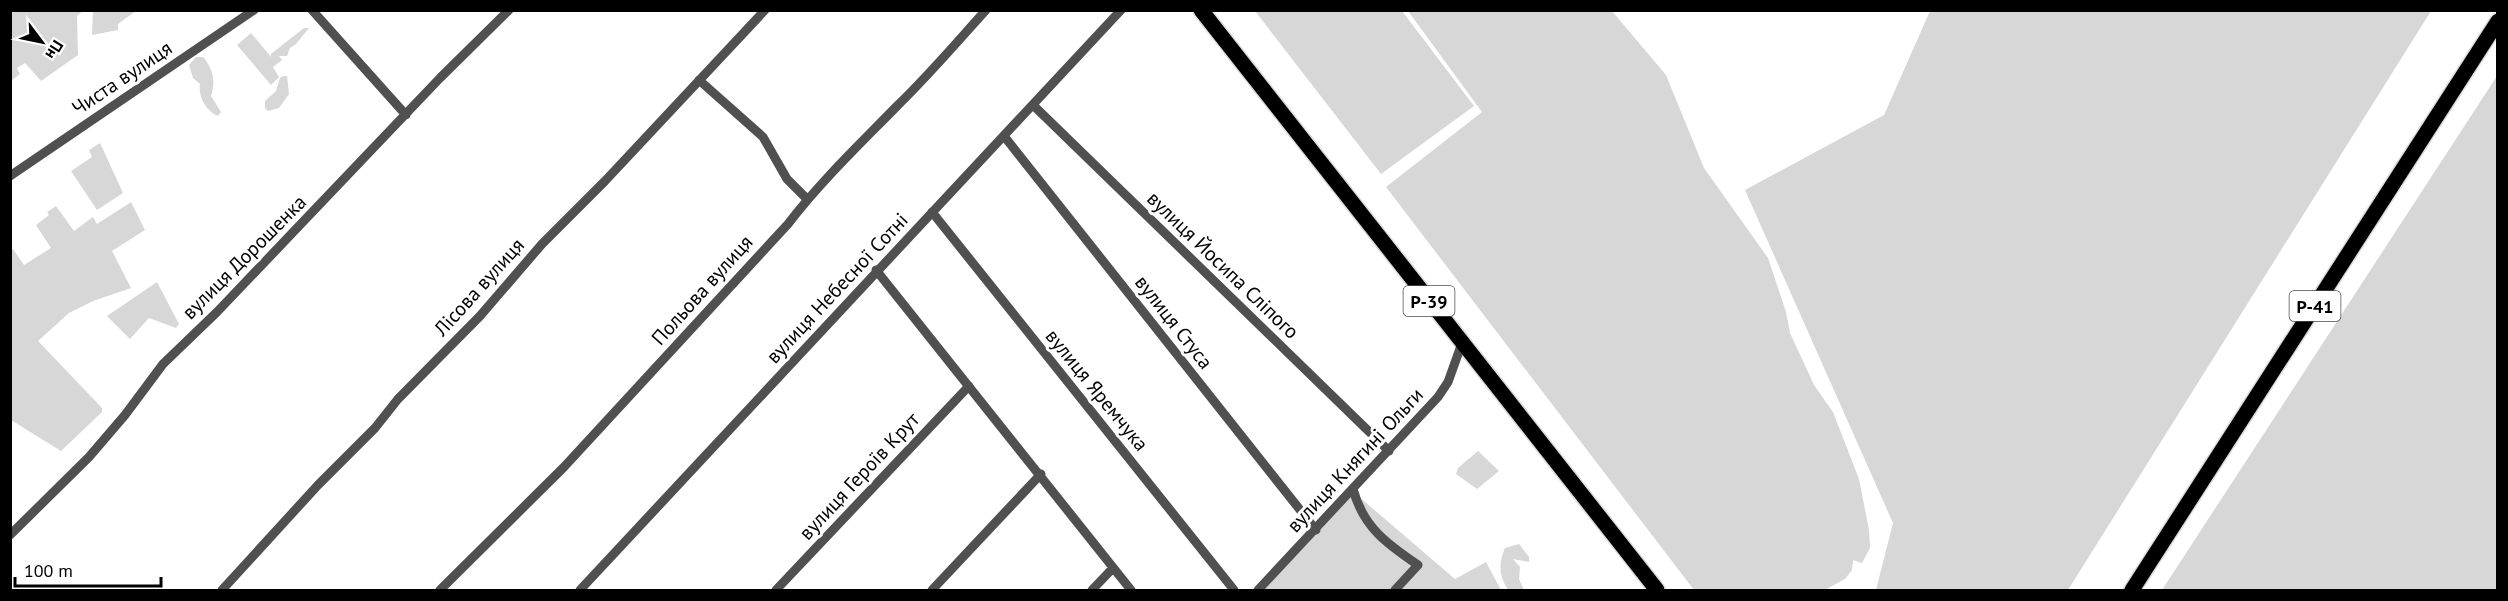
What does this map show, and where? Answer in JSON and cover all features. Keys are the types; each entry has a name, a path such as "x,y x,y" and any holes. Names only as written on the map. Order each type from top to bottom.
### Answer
{"main road":[{"name":"Р-39","path":"1202,10 1657,591"},
{"name":"Р-41","path":"2132,591 2498,21"}],"street":[{"name":"Чиста вулиця","path":"10,176 254,10"},
{"path":"312,10 406,115"},
{"name":"вулиця Дорошенка","path":"10,535 89,457 125,415 163,364 217,312 440,78 509,10"},
{"name":"Лісова вулиця","path":"222,591 318,485 375,428 398,399 480,316 542,244 605,181 765,10"},
{"name":"Польова вулиця","path":"440,591 564,467 788,224 807,199 875,126 928,75 986,10"},
{"name":"вулиця Небесної Сотні","path":"580,591 876,270 1121,10"},
{"path":"699,80 763,137 787,179 807,199"},
{"name":"вулиця Йосипа Сліпого","path":"1033,105 1389,451"},
{"name":"вулиця Стуса","path":"1004,136 1316,530"},
{"name":"вулиця Яремчука","path":"932,212 1234,591"},
{"path":"876,270 1041,474 1131,591"},
{"name":"вулиця Княгині Ольги","path":"1258,591 1438,397 1448,382 1462,343"},
{"name":"вулиця Героїв Крут","path":"776,591 969,386"},
{"path":"932,591 1041,474"},
{"path":"1353,489 1358,509 1372,527 1393,548 1418,565 1395,591"},
{"path":"1092,591 1113,568"}],"shaded area":[{"path":"11,10 83,11 77,16 78,55 41,81 25,63 17,68 20,74 11,81"},
{"path":"93,10 136,11 118,24 118,30 92,35"},
{"path":"1255,11 1402,11 1474,106 1381,174"},
{"path":"1408,11 1612,11 1666,75 1704,168 1768,258 1786,312 1790,333 1814,385 1833,412 1859,479 1869,530 1870,548 1862,563 1853,560 1852,570 1845,579 1825,590 1694,590 1386,187 1482,112"},
{"path":"1930,11 2431,11 2068,590 1876,590 1893,523 1745,190 1884,115"},
{"path":"304,28 309,28 290,48 287,56 279,56 282,60 273,67 279,77 271,85 237,45 251,33 271,57 271,54"},
{"path":"196,57 203,57 211,70 213,86 211,96 221,112 218,116 204,103 200,94 200,84 193,78 189,65"},
{"path":"287,76 289,94 279,108 268,111 265,108 265,101 276,91 280,78"},
{"path":"2497,76 2497,590 2162,590"},
{"path":"100,143 123,193 97,210 71,171 92,157 89,150"},
{"path":"131,202 145,230 112,251 131,288 93,301 69,313 38,341 102,408 102,412 61,451 11,420 11,251 13,249 24,265 51,248 36,225 49,215 47,212 56,206 74,231 93,217 97,224"},
{"path":"157,282 179,324 176,328 149,318 130,339 107,316"},
{"path":"1478,451 1499,471 1477,489 1456,474 1458,468"},
{"path":"1357,495 1455,579 1486,562 1501,590 1264,590 1348,498"},
{"path":"1519,544 1529,557 1529,562 1513,559 1520,567 1519,579 1524,590 1508,590 1501,575 1501,559 1505,548"}]}
